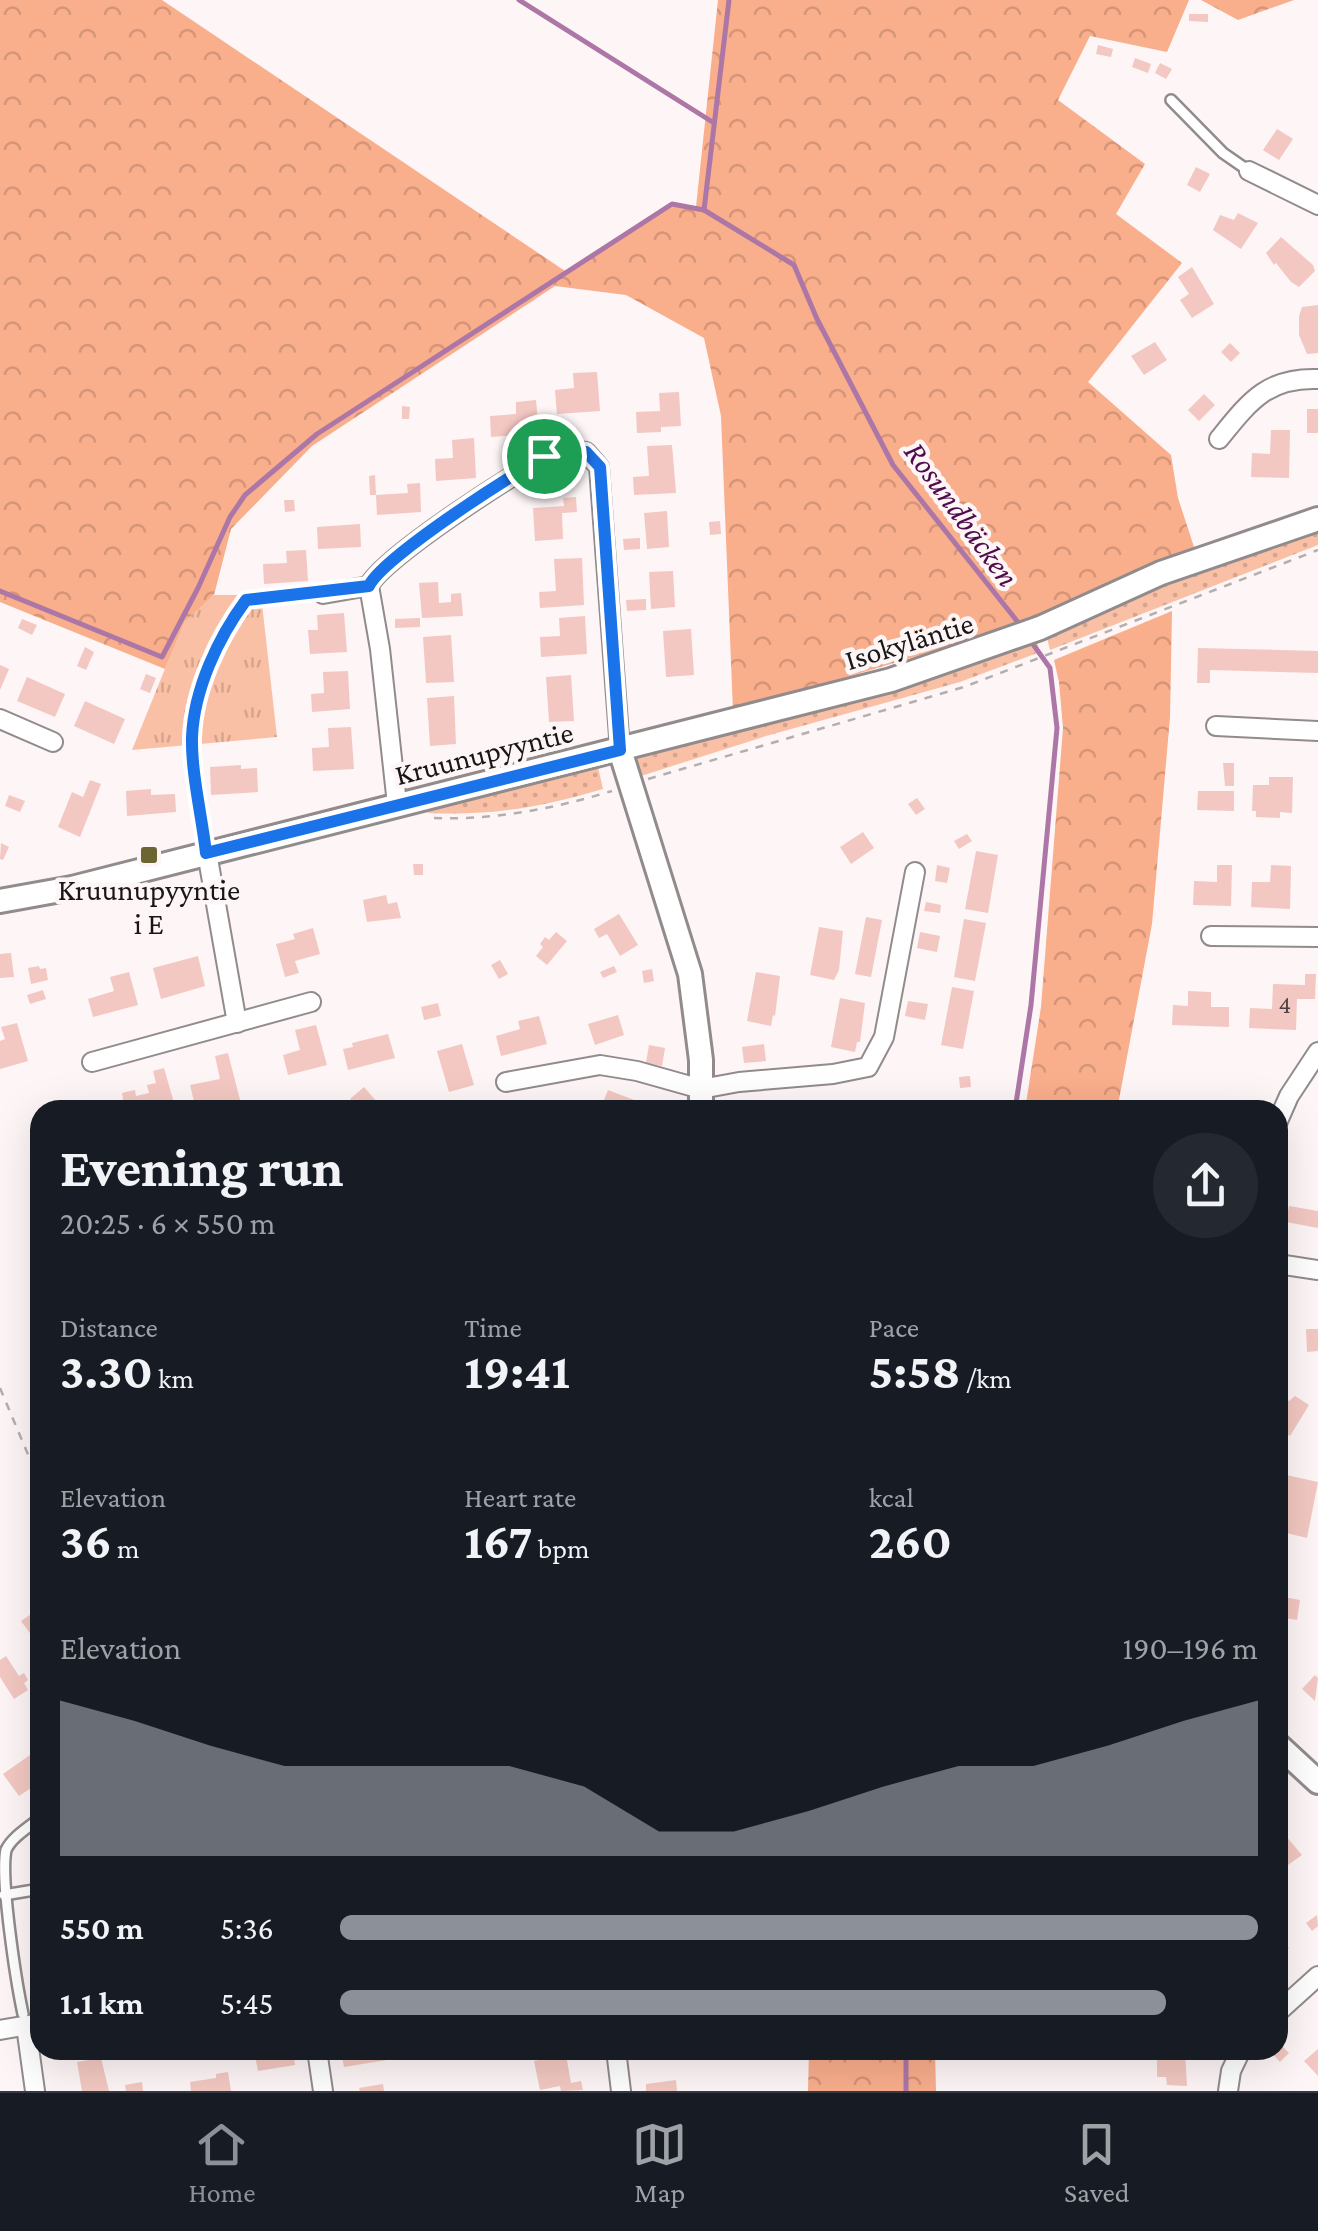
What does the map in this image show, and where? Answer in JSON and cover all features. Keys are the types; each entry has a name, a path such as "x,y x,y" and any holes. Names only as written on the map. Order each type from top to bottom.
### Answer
{"street":[{"path":"1249,171 1318,204"},
{"path":"1219,439 1260,393 1291,379 1318,378"},
{"path":"397,804 369,586 373,577 402,552 559,449 586,452 600,467 620,750"},
{"name":"Isokyläntie","path":"620,750 891,680 994,646 1161,573 1318,519"},
{"path":"322,594 369,586"},
{"path":"0,718 52,742"},
{"path":"1216,726 1318,731"},
{"name":"Kruunupyyntie","path":"0,901 72,888 620,750 690,974 700,1044 701,1100"},
{"path":"206,853 238,1023"},
{"path":"506,1082 600,1065 637,1071 701,1100 739,1082 868,1067 884,1038 915,872"},
{"path":"1212,936 1318,937"},
{"path":"92,1062 311,1002"},
{"path":"1287,1100 1318,1052"},
{"path":"1288,1266 1318,1270"},
{"path":"1288,1754 1318,1782"},
{"path":"1288,2003 1318,1976"},
{"path":"0,2030 29,2021"},
{"path":"32,2060 35,2091"},
{"path":"318,2060 323,2091"},
{"path":"617,2060 621,2091"},
{"path":"1228,2091 1236,2060"}],"lane":[{"path":"1171,100 1223,153 1249,171"},
{"path":"29,2021 1,1868 6,1848 30,1827"},
{"path":"4,1895 30,1891"}],"path":[{"path":"430,818 506,818 563,806 964,687 1318,550"},
{"path":"206,853 192,738 198,698 226,628 246,600 322,594"},
{"path":"0,1388 30,1459"}],"green space":[{"path":"0,0 162,0 568,273 672,204 696,207 718,0 1189,0 1167,52 1090,36 1058,100 1145,164 1116,214 1182,263 1088,382 1171,455 1178,498 1196,553 1015,627 733,711 721,416 704,338 626,295 555,286 312,446 231,529 214,595 185,622 165,669 0,602"},
{"path":"1201,0 1294,0 1238,20"},
{"path":"1318,526 1318,545 1050,650 1045,630"},
{"path":"214,595 261,595 277,737 132,750 184,622"},
{"path":"1172,611 1170,717 1152,924 1119,1100 1027,1100 1041,1007 1063,728 1054,660"},
{"path":"1034,633 1040,652 960,682 766,736 638,777 632,756"},
{"path":"598,767 603,789 581,795 495,811 428,813 434,807"},
{"path":"809,2060 935,2060 936,2091 808,2091"}],"building":[{"path":"1189,14 1208,14 1208,22 1189,21"},
{"path":"1098,45 1113,49 1111,57 1096,54"},
{"path":"1135,58 1151,64 1148,73 1132,67"},
{"path":"1160,63 1172,69 1166,79 1155,73"},
{"path":"1277,129 1293,139 1279,160 1263,150"},
{"path":"1196,167 1210,174 1200,192 1187,185"},
{"path":"1238,213 1258,223 1241,249 1213,230 1220,215 1234,220"},
{"path":"1281,237 1313,265 1315,271 1299,287 1266,253"},
{"path":"1192,267 1214,304 1192,318 1180,300 1189,294 1178,277"},
{"path":"1318,305 1318,353 1307,354 1299,335 1299,316 1302,307"},
{"path":"1155,342 1167,360 1144,375 1131,356"},
{"path":"1230,343 1240,353 1231,362 1221,352"},
{"path":"597,372 600,411 557,414 555,390 574,388 573,373"},
{"path":"679,392 681,426 637,433 636,412 660,411 659,393"},
{"path":"1204,394 1215,405 1199,421 1188,410"},
{"path":"536,400 539,433 491,437 490,416 516,414 516,402"},
{"path":"402,406 410,407 409,419 402,419"},
{"path":"1307,409 1318,409 1318,433 1307,433"},
{"path":"1271,430 1290,430 1289,478 1251,477 1252,453 1270,454"},
{"path":"474,438 476,478 436,481 435,459 453,458 452,440"},
{"path":"672,445 676,493 634,495 633,477 649,476 647,446"},
{"path":"375,475 376,495 370,495 369,476"},
{"path":"420,483 421,512 377,515 376,495 408,493 407,484"},
{"path":"576,497 577,512 562,513 563,539 535,541 533,508 564,506 563,498"},
{"path":"284,500 294,500 295,511 285,512"},
{"path":"667,511 669,547 647,549 644,513"},
{"path":"720,521 721,534 710,535 709,522"},
{"path":"360,524 361,547 318,549 317,527"},
{"path":"640,538 640,549 624,550 623,539"},
{"path":"306,550 308,581 264,584 263,564 287,563 286,551"},
{"path":"582,558 584,605 540,608 539,592 556,591 554,559"},
{"path":"673,571 675,607 651,609 649,572"},
{"path":"438,582 439,603 451,602 451,594 461,593 463,616 422,618 419,583"},
{"path":"646,599 646,610 627,611 626,600"},
{"path":"344,613 347,652 310,654 308,630 318,630 317,615"},
{"path":"585,616 587,654 541,657 540,637 560,636 559,618"},
{"path":"420,618 420,627 395,628 395,619"},
{"path":"22,619 37,625 32,635 18,628"},
{"path":"691,629 694,675 666,677 663,631"},
{"path":"451,635 454,682 426,683 423,637"},
{"path":"85,647 94,652 86,670 77,666"},
{"path":"1198,648 1318,651 1318,673 1210,670 1210,683 1197,683"},
{"path":"0,665 9,669 0,690"},
{"path":"348,671 350,709 312,712 311,694 324,693 323,672"},
{"path":"146,674 156,678 150,693 140,689"},
{"path":"571,675 574,721 549,722 546,677"},
{"path":"27,677 65,694 55,717 17,701"},
{"path":"454,696 456,744 430,746 427,698"},
{"path":"85,701 125,719 114,744 74,726"},
{"path":"351,727 354,769 313,771 312,748 329,747 328,728"},
{"path":"1223,763 1234,763 1234,786 1225,786"},
{"path":"241,765 241,769 257,768 258,792 211,795 210,767"},
{"path":"1269,777 1293,777 1292,813 1280,812 1280,818 1256,817 1256,811 1252,811 1253,785 1269,785"},
{"path":"90,780 101,784 80,837 58,827 72,792 83,797"},
{"path":"151,789 151,795 175,794 176,812 127,816 126,791"},
{"path":"1198,791 1234,791 1234,811 1197,810"},
{"path":"9,795 25,801 20,812 5,806"},
{"path":"917,798 925,809 916,815 908,804"},
{"path":"863,832 874,848 851,864 840,847"},
{"path":"967,834 972,841 959,849 954,841"},
{"path":"1,843 9,847 3,860 0,859"},
{"path":"976,851 998,855 988,913 965,909"},
{"path":"413,864 423,864 423,875 414,875"},
{"path":"937,865 950,868 947,883 935,881"},
{"path":"1217,865 1232,865 1231,906 1193,905 1194,881 1217,882"},
{"path":"1271,865 1291,866 1290,909 1251,907 1252,882 1270,882"},
{"path":"386,895 388,904 397,902 401,918 367,922 363,900"},
{"path":"926,902 941,905 940,913 924,911"},
{"path":"619,914 638,945 620,956 607,934 599,938 594,929"},
{"path":"866,917 882,920 871,977 855,974"},
{"path":"964,919 986,923 975,981 954,977"},
{"path":"819,927 843,931 839,970 834,980 810,975"},
{"path":"313,928 320,954 295,961 299,973 285,977 276,944"},
{"path":"556,932 567,941 547,965 536,956 545,937 549,940"},
{"path":"920,932 940,936 937,952 917,948"},
{"path":"11,953 14,977 0,978 0,954"},
{"path":"198,956 205,986 161,999 153,968"},
{"path":"500,960 508,974 499,979 491,965"},
{"path":"614,966 617,972 603,978 600,972"},
{"path":"28,968 46,968 48,980 31,984"},
{"path":"652,969 654,981 644,983 642,971"},
{"path":"129,972 138,1005 93,1017 88,999 114,991 110,977"},
{"path":"756,972 780,976 771,1026 747,1021"},
{"path":"1305,974 1316,974 1315,999 1297,999 1296,1030 1249,1028 1250,1008 1272,1009 1273,984 1305,985"},
{"path":"952,987 974,991 963,1049 941,1045"},
{"path":"43,990 46,999 30,1004 27,995"},
{"path":"1188,991 1211,992 1211,1007 1229,1007 1229,1027 1172,1025 1173,1005 1188,1006"},
{"path":"840,998 865,1003 855,1052 831,1047"},
{"path":"908,1001 928,1004 925,1020 905,1016"},
{"path":"438,1003 441,1016 424,1020 421,1007"},
{"path":"618,1015 624,1035 595,1045 588,1024"},
{"path":"539,1016 547,1044 501,1056 496,1036 520,1029 518,1021"},
{"path":"17,1023 28,1061 0,1069 0,1041 5,1039 1,1027"},
{"path":"316,1025 327,1065 288,1075 283,1055 300,1050 295,1030"},
{"path":"388,1034 395,1058 348,1070 343,1049"},
{"path":"462,1044 474,1085 449,1092 437,1051"},
{"path":"764,1044 766,1061 744,1063 742,1047"},
{"path":"649,1045 665,1048 662,1066 646,1063"},
{"path":"228,1053 240,1100 194,1100 190,1085 220,1079 215,1056"},
{"path":"164,1068 173,1100 123,1100 122,1093 149,1093 147,1085 156,1083 153,1071"},
{"path":"970,1076 971,1087 960,1088 959,1077"},
{"path":"364,1087 375,1100 351,1100"},
{"path":"608,1090 634,1100 604,1100"},
{"path":"1289,1206 1318,1211 1318,1228 1288,1222"},
{"path":"1306,1329 1318,1329 1318,1351 1307,1352"},
{"path":"1295,1396 1309,1405 1290,1436 1288,1435 1289,1401"},
{"path":"1288,1475 1318,1482 1307,1538 1288,1533"},
{"path":"1288,1598 1300,1600 1297,1620 1288,1619"},
{"path":"30,1615 30,1633 21,1621"},
{"path":"6,1656 19,1676 24,1673 28,1680 24,1683 28,1690 14,1699 0,1677 0,1660"},
{"path":"1315,1675 1318,1678 1315,1701 1302,1689"},
{"path":"30,1755 30,1789 19,1796 3,1774"},
{"path":"1288,1839 1302,1855 1288,1865"},
{"path":"1317,1915 1318,1926 1312,1931 1306,1923"},
{"path":"1318,2049 1318,2076 1304,2061"},
{"path":"101,2060 109,2091 82,2091 77,2062"},
{"path":"256,2060 294,2060 295,2065 258,2071"},
{"path":"343,2060 387,2060 344,2067"},
{"path":"567,2060 571,2083 581,2081 583,2090 561,2091 560,2086 540,2090 534,2061"},
{"path":"1157,2060 1186,2060 1187,2086 1167,2085 1166,2077 1157,2077"},
{"path":"228,2072 231,2091 191,2091 190,2082"},
{"path":"676,2080 677,2091 646,2091 646,2084"},
{"path":"142,2082 143,2091 126,2091 125,2085"},
{"path":"383,2084 384,2091 359,2088"}],"waterway":[{"path":"519,0 714,123"},
{"name":"Rosundbäcken","path":"729,0 704,210 794,265 817,319 893,465 1021,626"},
{"path":"0,591 162,657 230,517 245,495 317,434 672,204 704,210"},
{"name":"Rosundbäcken","path":"1017,1100 1031,1005 1057,728 1050,668 1030,640"},
{"name":"Rosundbäcken","path":"906,2060 906,2091"}],"place":[{"name":"Kruunupyyntie i E","path":"149,855"}],"route":[{"path":"567,448 586,452 600,467 620,750 206,853 192,738 198,698 226,628 246,600 369,586 380,569 402,552 544,456 567,448"}]}
